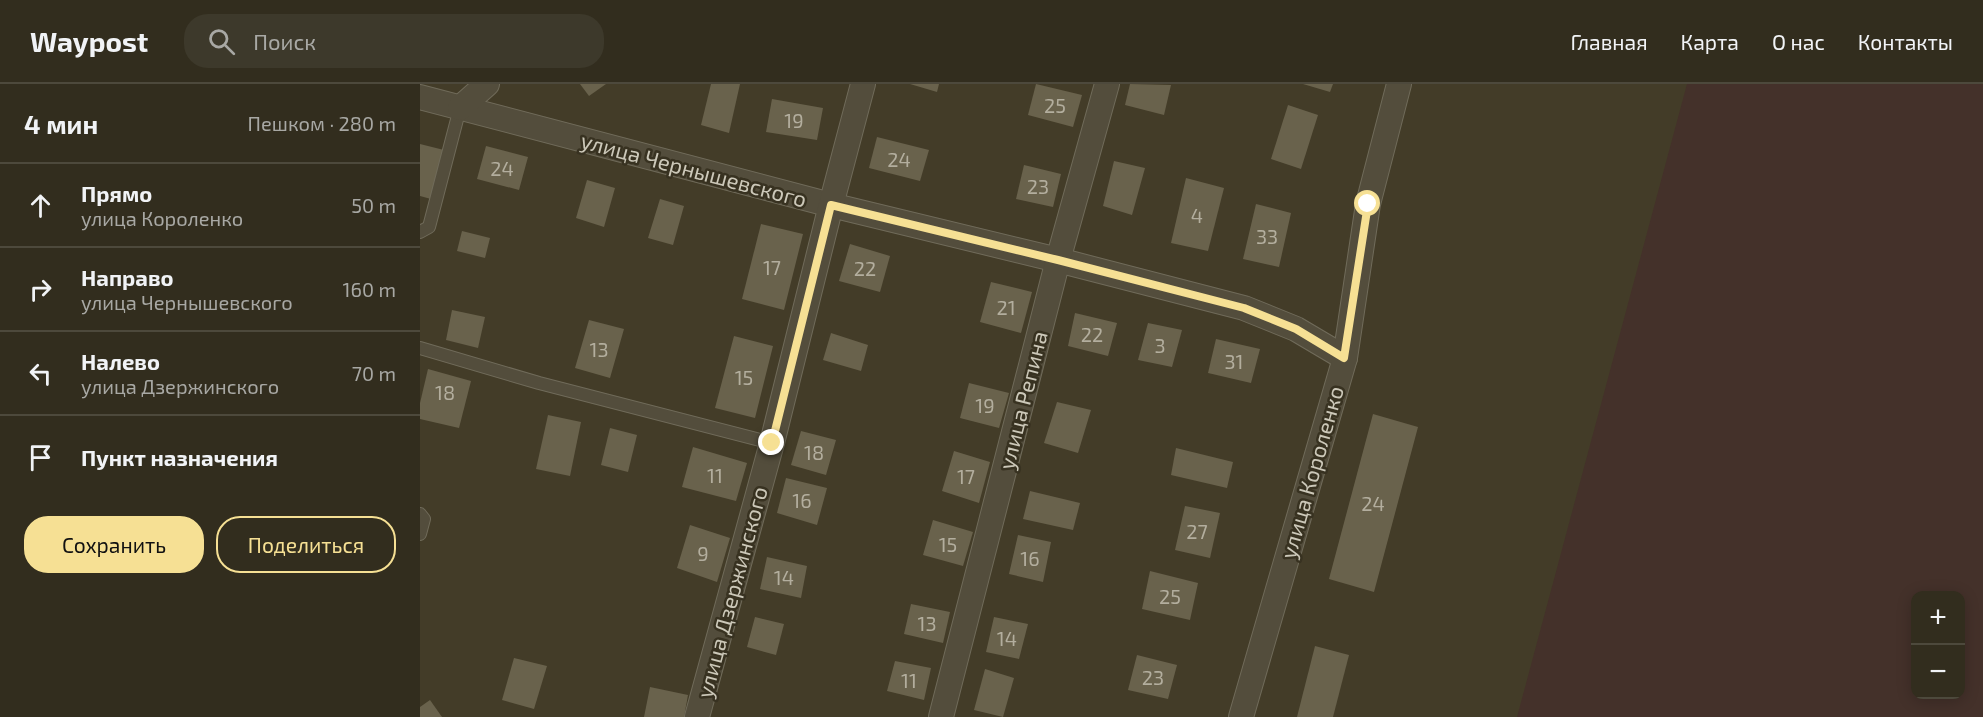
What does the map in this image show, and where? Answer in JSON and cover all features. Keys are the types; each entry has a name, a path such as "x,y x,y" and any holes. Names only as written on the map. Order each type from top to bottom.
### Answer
{"street":[{"path":"460,108 487,84"},
{"name":"улица Дзержинского","path":"697,717 772,443 863,84"},
{"name":"улица Репина","path":"941,717 1058,260 1107,84"},
{"name":"улица Короленко","path":"1240,717 1344,358 1368,204 1399,84"},
{"name":"улица Чернышевского","path":"420,97 831,205 1244,308 1296,329 1344,358"}],"lane":[{"path":"420,232 429,227 460,108"},
{"path":"420,348 539,382 772,443"},
{"path":"420,514 424,519 420,534"}],"shaded area":[{"path":"1687,84 1983,84 1983,717 1517,717"}],"building":[{"path":"580,84 606,84 589,96"},
{"path":"711,84 740,84 729,133 701,125"},
{"path":"910,84 939,84 937,92"},
{"path":"1036,84 1082,95 1073,127 1028,115"},
{"path":"1130,84 1171,85 1164,115 1125,105"},
{"path":"1303,84 1333,84 1330,92"},
{"path":"772,99 823,108 817,140 766,132"},
{"path":"1288,105 1318,115 1301,169 1271,159"},
{"path":"877,137 929,150 920,181 869,168"},
{"path":"420,144 444,150 431,199 420,196"},
{"path":"486,146 528,157 519,190 477,179"},
{"path":"1114,161 1145,168 1132,215 1103,206"},
{"path":"1024,165 1061,174 1053,207 1016,199"},
{"path":"1186,178 1224,188 1208,251 1171,243"},
{"path":"587,180 615,188 604,227 576,218"},
{"path":"660,199 684,206 673,245 648,238"},
{"path":"1256,204 1291,213 1279,267 1243,259"},
{"path":"761,224 803,234 784,310 742,299"},
{"path":"462,231 490,238 485,258 457,251"},
{"path":"850,244 890,256 880,292 839,281"},
{"path":"991,282 1032,292 1021,333 980,322"},
{"path":"452,310 485,317 478,348 446,340"},
{"path":"1075,313 1117,323 1108,356 1068,346"},
{"path":"589,320 624,329 610,378 575,368"},
{"path":"1148,323 1182,330 1172,367 1138,360"},
{"path":"831,333 868,345 861,371 823,360"},
{"path":"734,336 773,346 755,418 715,408"},
{"path":"1216,339 1260,349 1251,383 1208,373"},
{"path":"428,369 471,381 459,428 420,419 420,403"},
{"path":"969,383 1009,393 999,428 960,418"},
{"path":"1057,402 1091,410 1078,453 1044,443"},
{"path":"1373,414 1418,427 1374,592 1329,579"},
{"path":"548,415 581,422 570,476 536,469"},
{"path":"610,428 637,435 628,472 601,465"},
{"path":"801,431 836,440 826,475 791,465"},
{"path":"693,447 747,463 736,501 682,487"},
{"path":"1176,448 1233,462 1227,488 1171,475"},
{"path":"954,451 990,462 979,503 942,491"},
{"path":"786,478 827,488 817,525 777,513"},
{"path":"1030,491 1080,503 1073,530 1023,519"},
{"path":"1185,506 1220,513 1210,558 1175,550"},
{"path":"933,520 973,532 963,566 923,555"},
{"path":"690,525 730,538 717,582 677,568"},
{"path":"1018,535 1051,542 1043,582 1009,574"},
{"path":"767,557 807,566 801,598 760,589"},
{"path":"1150,571 1198,583 1190,620 1142,609"},
{"path":"911,604 950,612 943,643 904,634"},
{"path":"755,617 784,624 776,655 747,647"},
{"path":"994,617 1028,624 1019,659 986,652"},
{"path":"1315,646 1349,655 1333,717 1297,717"},
{"path":"1137,655 1177,665 1168,699 1128,690"},
{"path":"514,658 547,666 534,709 502,700"},
{"path":"895,661 931,668 924,700 887,691"},
{"path":"985,669 1014,678 1003,717 974,710"},
{"path":"650,687 688,695 684,717 644,717"},
{"path":"430,700 442,717 420,717 420,707"}],"route":[{"path":"772,443 831,205 1244,308 1296,329 1344,358 1368,204"}]}
